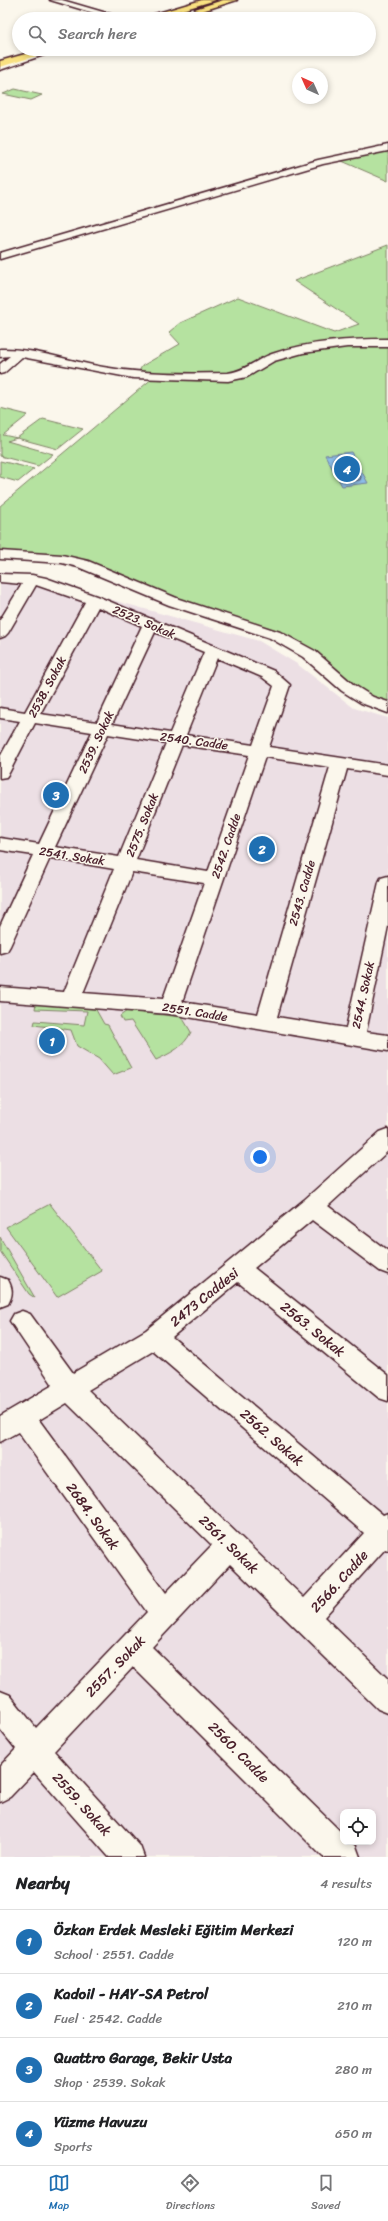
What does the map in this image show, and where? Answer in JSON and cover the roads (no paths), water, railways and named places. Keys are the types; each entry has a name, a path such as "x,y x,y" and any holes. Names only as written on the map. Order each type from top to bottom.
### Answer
{"highway":[{"path":"168,12 212,0"},
{"path":"189,12 233,0"},
{"path":"0,58 12,55"},
{"path":"0,64 29,56"}],"street":[{"path":"54,0 97,12"},
{"path":"0,67 35,56"},
{"path":"0,256 321,162 388,148"},
{"path":"0,353 22,354 137,376 228,377 245,375 270,358 284,353 340,345 388,343"},
{"path":"0,370 16,357"},
{"path":"0,555 62,559 83,564 174,602 274,635 309,654 354,692 367,700 388,708"},
{"name":"2523. Sokak","path":"0,578 32,579 94,600 268,674 282,685"},
{"path":"0,633 32,579"},
{"name":"2538. Sokak","path":"0,773 94,600"},
{"name":"2539. Sokak","path":"0,946 151,624"},
{"name":"2575. Sokak","path":"71,998 178,739 212,650"},
{"name":"2542. Cadde","path":"170,1007 282,685"},
{"name":"2540. Cadde","path":"0,713 388,770"},
{"name":"2543. Cadde","path":"265,1023 340,763"},
{"name":"2541. Sokak","path":"0,844 214,879"},
{"name":"2544. Sokak","path":"354,1038 388,882"},
{"name":"2551. Cadde","path":"0,994 71,998 170,1007 386,1044"},
{"name":"2473 Caddesi","path":"0,1430 155,1337 385,1145"},
{"path":"312,1207 388,1264"},
{"name":"2563. Sokak","path":"238,1269 388,1390"},
{"path":"0,1287 0,1297"},
{"name":"2561. Sokak","path":"22,1321 70,1389 388,1699"},
{"name":"2562. Sokak","path":"155,1337 386,1532"},
{"name":"2684. Sokak","path":"22,1417 164,1614"},
{"name":"2566. Cadde","path":"305,1618 386,1532"},
{"name":"2557. Sokak","path":"0,1787 230,1545"},
{"name":"2560. Cadde","path":"133,1648 345,1857"},
{"name":"2559. Sokak","path":"0,1706 35,1751 129,1857"}],"water":[{"path":"351,452 368,483 342,486 325,455"}],"place":[{"name":"Yüzme Havuzu","path":"347,469"},
{"name":"Quattro Garage, Bekir Usta","path":"56,795"},
{"name":"Kadoil - HAY-SA Petrol","path":"262,849"},
{"name":"Özkan Erdek Mesleki Eğitim Merkezi","path":"52,1041"}]}
